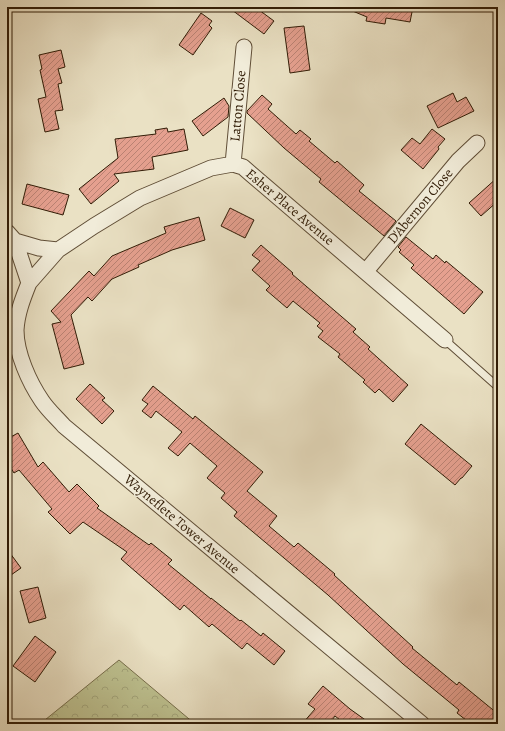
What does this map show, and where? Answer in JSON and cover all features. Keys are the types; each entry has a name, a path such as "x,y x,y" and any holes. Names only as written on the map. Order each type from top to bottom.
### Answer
{"street":[{"name":"Latton Close","path":"233,164 244,47"},
{"name":"D'Abernon Close","path":"366,271 458,161 477,143"},
{"name":"Esher Place Avenue","path":"58,250 140,198 211,168 233,164 243,167 445,340"},
{"path":"11,236 39,248 58,250"},
{"path":"11,236 29,283"},
{"name":"Wayneflete Tower Avenue","path":"58,250 29,283 20,304 16,330 20,356 30,382 42,401 64,426 422,724"}],"lane":[{"path":"445,340 498,387"}],"green space":[{"path":"119,660 195,724 40,724"}],"building":[{"path":"228,7 255,7 274,21 264,34"},
{"path":"343,7 413,7 410,22 386,18 385,24 366,21 367,17"},
{"path":"201,13 212,21 209,25 212,28 193,55 179,45"},
{"path":"304,26 310,70 290,73 284,28"},
{"path":"61,50 65,67 58,69 62,83 58,84 63,110 55,111 59,129 45,132 38,99 46,97 40,70 42,69 39,55"},
{"path":"453,93 457,102 466,97 474,111 438,128 427,106"},
{"path":"262,95 272,104 268,109 296,134 300,130 311,139 309,141 335,163 337,161 364,185 359,191 396,221 384,236 319,182 321,179 284,148 247,113 247,111"},
{"path":"224,98 229,106 228,117 203,136 192,121"},
{"path":"167,128 168,132 184,129 188,150 152,157 154,169 114,174 119,181 91,204 79,189 118,158 115,139 156,134 155,130"},
{"path":"432,129 445,139 423,169 401,150 412,138 420,144"},
{"path":"498,177 498,201 481,216 469,203"},
{"path":"27,184 69,195 63,215 22,204"},
{"path":"230,208 254,220 245,238 221,226"},
{"path":"199,217 205,240 172,250 138,265 139,267 112,279 92,301 88,297 71,315 84,364 64,369 52,324 61,322 51,311 89,271 94,276 112,256 166,233 164,227"},
{"path":"406,237 433,259 436,255 445,263 446,261 483,292 464,314 411,268 414,265 399,252 401,250 398,247"},
{"path":"261,245 356,329 353,332 370,347 368,349 408,385 393,402 379,389 375,393 363,382 365,380 338,357 340,354 318,337 323,331 317,326 320,323 293,301 287,308 266,290 270,286 252,270 260,261 252,255"},
{"path":"90,384 105,398 102,400 114,411 102,424 76,399"},
{"path":"153,386 193,419 195,416 263,472 247,491 277,516 269,526 294,547 298,543 335,574 334,575 413,647 412,648 457,685 459,682 498,714 498,724 471,724 457,713 459,710 403,664 328,595 234,516 237,512 221,498 225,493 207,478 217,466 190,443 178,456 168,448 182,432 156,411 151,418 142,411 148,404 142,400"},
{"path":"421,424 472,466 455,485 405,444"},
{"path":"18,433 38,467 43,462 69,492 77,484 99,506 97,508 149,545 151,543 172,560 168,564 211,599 261,636 263,633 285,651 274,665 247,643 242,649 212,624 209,627 184,605 180,610 121,559 127,552 83,522 70,534 48,512 52,509 19,470 14,473 7,462 7,439"},
{"path":"7,549 21,568 11,575 7,570"},
{"path":"38,587 46,618 29,623 20,591"},
{"path":"35,636 56,652 35,682 13,666"},
{"path":"323,686 350,709 371,724 345,724 335,716 329,724 302,724 315,709 308,704"}]}
